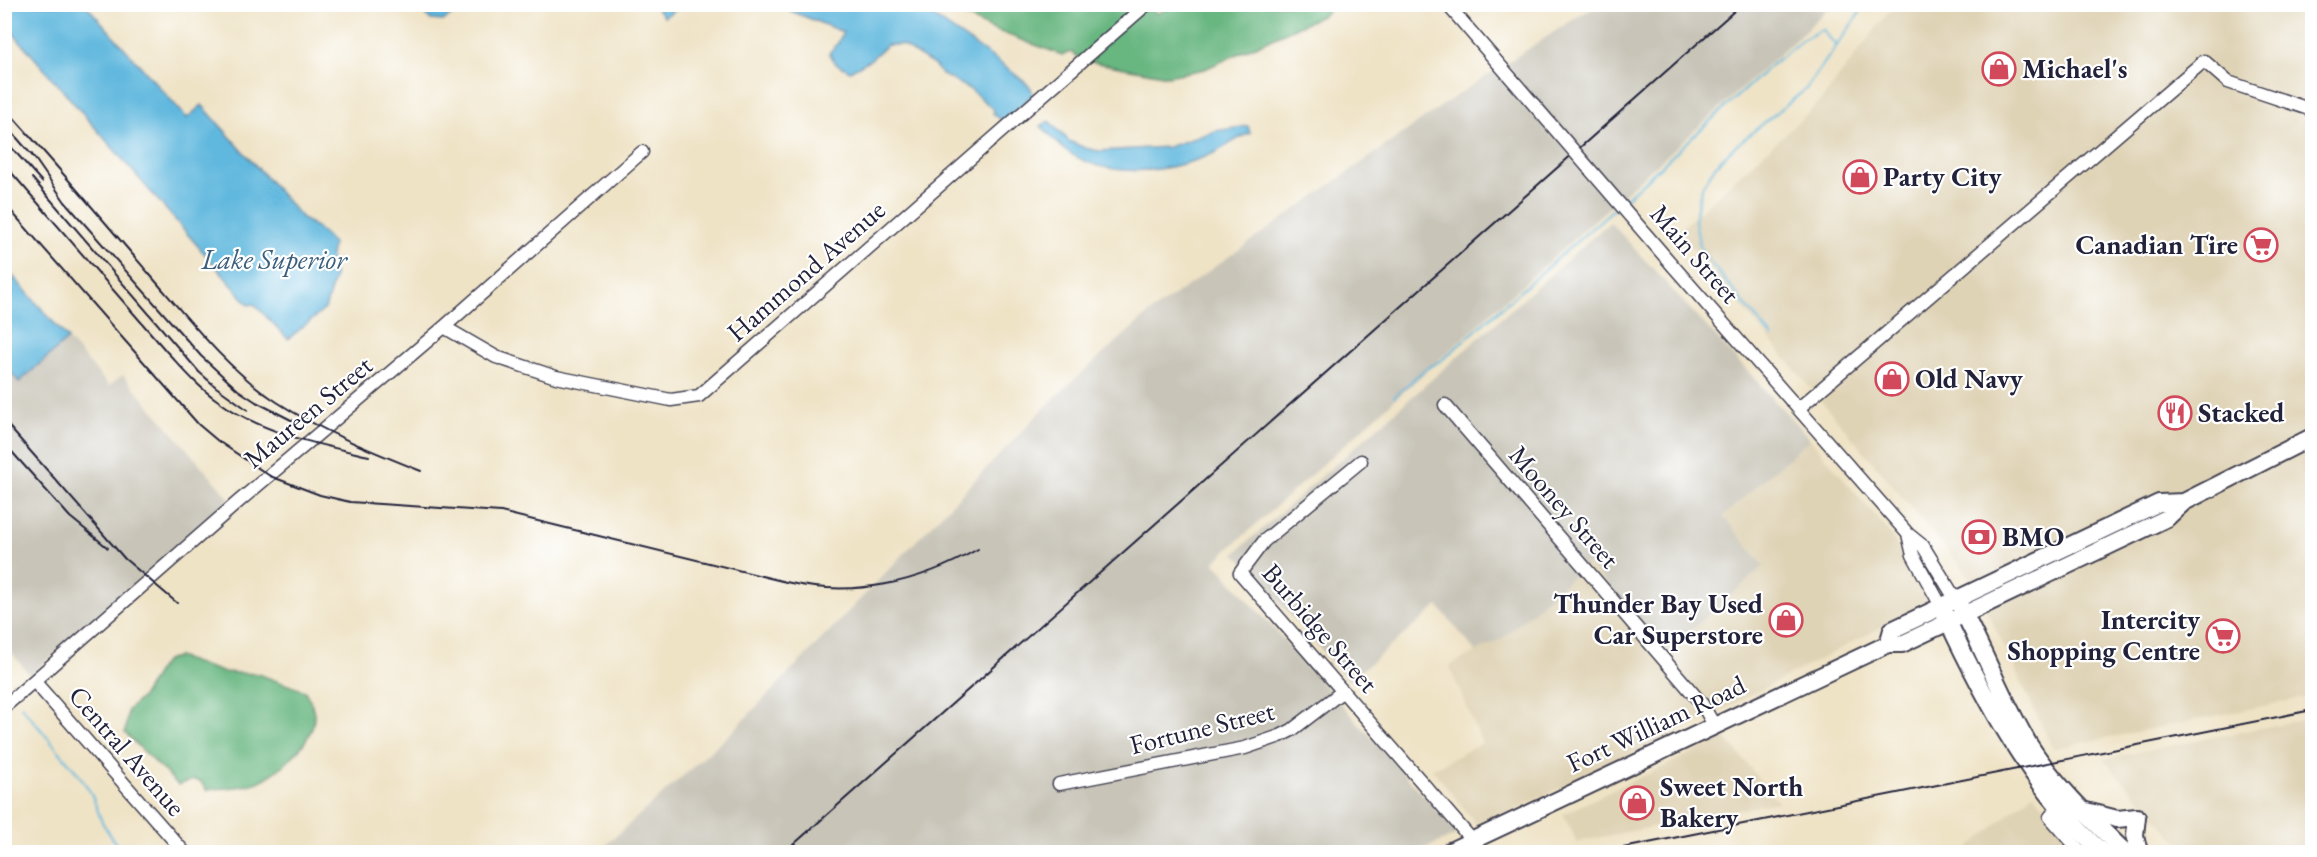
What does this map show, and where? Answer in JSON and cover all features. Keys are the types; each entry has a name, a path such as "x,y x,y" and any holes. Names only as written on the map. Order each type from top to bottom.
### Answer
{"main road":[{"name":"Fort William Road","path":"1448,852 1888,644 1902,644 1965,615 2167,518 2184,502 2313,437"},
{"name":"Fort William Road","path":"1888,644 1892,630 2159,503 2184,502"},
{"path":"1949,603 1965,615 2007,704 2030,746 2064,800 2102,852"},
{"path":"1949,603 1948,622 1995,717 2028,767 2064,800 2085,811 2117,819 2138,817 2135,835 2139,852"},
{"path":"2085,811 2125,852"}],"street":[{"name":"Hammond Avenue","path":"444,327 496,357 556,377 672,400 699,396 1148,4"},
{"name":"Main Street","path":"1447,4 1908,534 1923,546 1949,603"},
{"path":"1799,408 2204,61 2228,82 2313,110"},
{"name":"Maureen Street","path":"4,707 444,327 642,152"},
{"name":"Mooney Street","path":"1445,405 1702,704 1714,725"},
{"name":"Burbidge Street","path":"1361,461 1263,541 1240,573 1472,840"},
{"name":"Central Avenue","path":"34,681 184,852"},
{"name":"Fortune Street","path":"1059,783 1245,748 1292,730 1343,691"},
{"path":"2064,800 2050,817 2081,852"}],"shaded area":[{"path":"1600,5 1831,5 1802,34 1214,562 1458,834 1417,852 598,852 733,731 1057,395 1148,314 1453,98 1580,15"},
{"path":"1899,5 2312,5 2312,696 2053,749 1972,580 1678,231 1820,102 1887,14"},
{"path":"1610,222 1810,439 1723,516 1764,566 1667,652 1588,563 1503,638 1476,652 1438,606 1349,681 1235,553"},
{"path":"68,339 109,386 123,375 230,499 30,675 5,645 4,365 19,381"},
{"path":"1810,439 1892,536 1930,602 1719,712 1479,827 1432,769 1482,743 1449,666 1503,638 1588,563 1667,652 1764,566 1722,516"},
{"path":"2312,718 2312,852 2187,852 2103,759"},
{"path":"1725,737 1778,802 1577,842 1563,814"},
{"path":"2033,793 2085,852 1964,852"}],"green space":[{"path":"1149,4 1157,14 1169,5 1335,5 1323,15 1205,69 1168,76 1081,60 1072,52 1062,55 992,29 942,5"},
{"path":"178,657 222,672 258,674 305,691 312,706 314,719 311,730 297,752 277,770 252,784 207,790 200,781 192,780 178,785 125,733 128,710 143,696 161,666 168,659"}],"water":[{"name":"Lake Superior","path":"4,5 86,5 187,118 202,105 303,219 316,227 333,243 330,263 335,276 325,309 288,339 254,304 249,305 5,24"},
{"path":"416,5 466,5 443,21 431,20"},
{"path":"654,5 682,5 664,17"},
{"path":"762,5 908,5 928,13 998,61 1026,83 1033,95 1003,121 993,114 994,110 971,90 941,74 934,65 902,45 887,45 870,60 850,71 835,63 829,53 838,43 843,32 783,8"},
{"path":"1049,121 1069,141 1099,151 1168,147 1215,131 1248,126 1250,133 1196,160 1158,169 1118,170 1081,159 1064,149 1041,126"},
{"path":"4,266 68,339 19,382 5,365"}],"waterway":[{"path":"1772,337 1700,248 1695,221 1698,201 1703,185 1716,165 1734,147 1806,89 1866,4"},
{"path":"1624,200 1769,67 1802,40 1823,29 1837,46"},
{"path":"1394,397 1424,370 1442,360 1617,206"},
{"path":"4,687 7,690"},
{"path":"21,706 79,775 91,793 102,822 121,852"}],"railway":[{"path":"785,852 1742,4"},
{"path":"4,107 195,327 242,375 277,402 311,422 421,471"},
{"path":"4,123 36,160"},
{"path":"4,139 42,182"},
{"path":"31,153 65,202 201,356 238,390 295,422"},
{"path":"4,164 167,352 210,395 234,411 270,429 309,442 369,456"},
{"path":"32,178 199,372 248,410"},
{"path":"4,203 199,425 218,441 270,476 320,495 350,502 501,512 811,587 861,588 909,579 933,571 978,549"},
{"path":"4,421 125,559 177,603"},
{"path":"4,443 70,517 108,548"},
{"path":"1603,852 2312,710"}],"place":[{"name":"Michael's","path":"1999,69"},
{"name":"Party City","path":"1860,177"},
{"name":"Canadian Tire","path":"2261,245"},
{"name":"Old Navy","path":"1892,379"},
{"name":"Stacked","path":"2175,413"},
{"name":"BMO","path":"1979,537"},
{"name":"Thunder Bay Used Car Superstore","path":"1786,620"},
{"name":"Intercity Shopping Centre","path":"2223,636"},
{"name":"Sweet North Bakery","path":"1637,803"}]}
